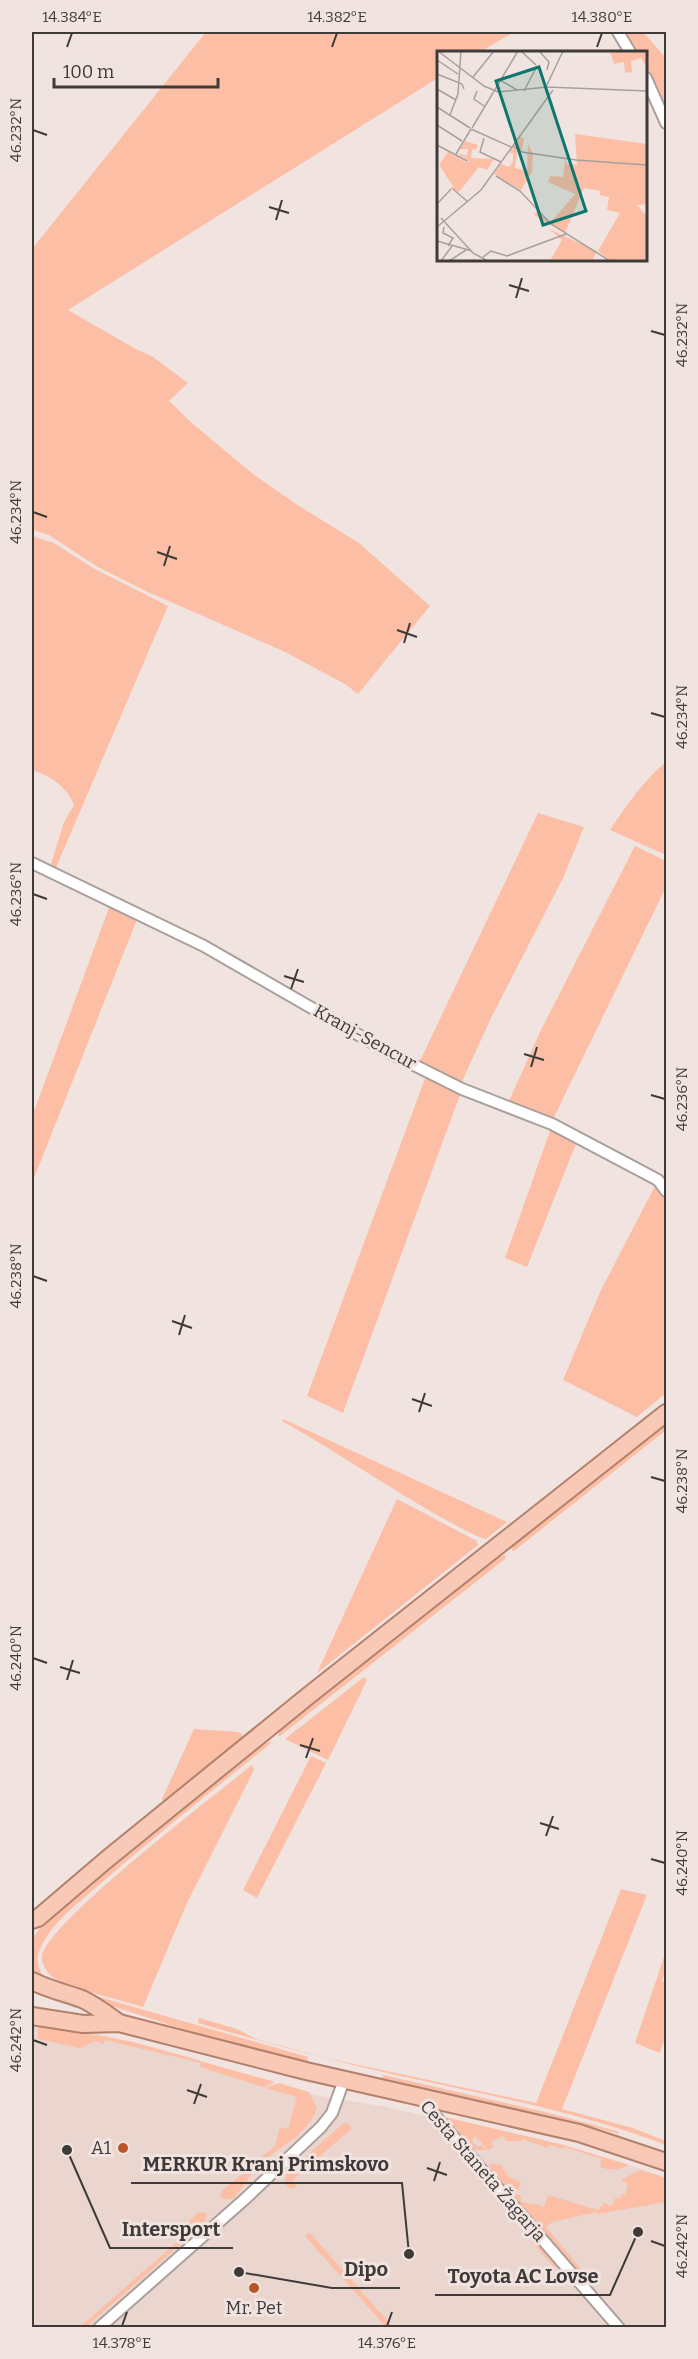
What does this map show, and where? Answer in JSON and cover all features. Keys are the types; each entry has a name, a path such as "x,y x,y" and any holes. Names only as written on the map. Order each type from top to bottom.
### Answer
{"main road":[{"path":"34,1923 308,1696 666,1413"},
{"name":"Cesta Staneta Žagarja","path":"32,1981 82,2000 100,2016"},
{"name":"Cesta Staneta Žagarja","path":"38,1992 119,2023 344,2080 579,2133 666,2162"},
{"name":"Cesta Staneta Žagarja","path":"32,2008 84,2017 100,2016"},
{"path":"32,2016 83,2024 100,2016"}],"street":[{"path":"618,32 629,51"},
{"path":"647,82 666,123"},
{"name":"Kranj-Sencur","path":"32,863 204,946 390,1053 462,1089 562,1129 658,1180 666,1191"},
{"path":"99,2328 246,2198 321,2127 332,2113 344,2080"},
{"name":"Cesta Staneta Žagarja","path":"417,2095 619,2328"}],"shaded area":[{"path":"206,32 514,32 482,51 437,51 437,79 68,310 153,357 188,383 169,401 192,423 253,474 359,543 430,606 358,694 345,684 283,651 148,592 96,566 49,535 32,530 32,249"},
{"path":"622,32 643,32 666,58 666,114 647,73 647,51 634,51"},
{"path":"32,536 54,543 93,568 168,606 55,870 51,864 64,822 74,805 62,787 45,775 32,770"},
{"path":"666,762 666,855 610,830 643,785"},
{"path":"538,813 584,827 563,878 491,1018 461,1084 418,1065"},
{"path":"635,846 666,861 666,887 552,1121 508,1103 541,1030"},
{"path":"110,905 138,917 32,1183 32,1117"},
{"path":"426,1076 461,1092 343,1413 307,1396"},
{"path":"551,1128 577,1141 527,1267 505,1258"},
{"path":"656,1184 666,1195 666,1393 637,1417 563,1380 600,1292"},
{"path":"283,1419 507,1522 486,1539 479,1537 404,1496 282,1421"},
{"path":"666,1421 666,1430 514,1551 512,1550 513,1544"},
{"path":"397,1499 477,1541 478,1545 317,1673"},
{"path":"504,1555 505,1559 278,1736 281,1728 492,1561"},
{"path":"364,1677 367,1680 328,1760 285,1739"},
{"path":"194,1729 238,1732 242,1734 242,1739 164,1802 162,1799"},
{"path":"271,1741 65,1915 50,1932 39,1952 38,1962 43,1978 32,1976 32,1938 48,1919 260,1745"},
{"path":"311,1756 326,1763 257,1898 243,1890"},
{"path":"252,1765 254,1770 187,1903 143,2007 78,1988 55,1979 49,1974 42,1957 50,1941 71,1918 135,1859"},
{"path":"621,1889 647,1895 562,2109 633,2128 666,2141 666,2145 570,2114 353,2065 275,2045 198,2023 199,2018 237,2029 256,2039 326,2058 536,2103"},
{"path":"666,1951 666,1967 662,1981 666,1983 666,2035 660,2053 635,2043"},
{"path":"54,1984 308,2057 307,2062 216,2040 106,2004"},
{"path":"32,2026 87,2031 191,2057 230,2072 309,2094 386,2107 548,2143 642,2169 666,2178 666,2327 32,2327"},
{"path":"44,2026 133,2042 275,2082 263,2087 200,2067 201,2063 105,2040 104,2044 95,2041 80,2048 38,2039 38,2028"},
{"path":"383,2075 549,2113 617,2131 620,2134 382,2078"},
{"path":"279,2083 309,2092 317,2108 313,2117 300,2133 261,2163 235,2197 222,2199 220,2196 222,2191 275,2146 280,2127 288,2129 297,2097 265,2088"},
{"path":"421,2113 425,2114 556,2263 553,2275 548,2269 552,2265"},
{"path":"445,2117 564,2145 629,2165 614,2169 604,2168 600,2167 602,2159 564,2147 563,2149 549,2145 548,2148 523,2139 522,2141 506,2141 503,2136 491,2142 494,2147 488,2150 475,2136 472,2141 478,2147 481,2145 486,2150 475,2150"},
{"path":"345,2122 350,2125 351,2129 292,2181 297,2187 290,2189 285,2183 286,2174"},
{"path":"489,2163 501,2165 508,2176 521,2183 516,2194 522,2196 520,2201 532,2205 533,2203 544,2207 548,2195 598,2210 604,2203 612,2206 615,2198 620,2199 622,2194 625,2195 628,2183 621,2181 622,2179 641,2170 666,2178 666,2202 597,2214 596,2212 552,2222 546,2227 586,2275 592,2270 590,2277 585,2278 491,2170"},
{"path":"199,2212 207,2213 205,2223 86,2327 80,2327 192,2229 187,2223"},
{"path":"309,2232 393,2327 386,2327 305,2236"}],"place":[{"name":"A1","path":"123,2148"},
{"name":"Intersport","path":"67,2150"},
{"name":"Toyota AC Lovse","path":"638,2232"},
{"name":"MERKUR Kranj Primskovo","path":"409,2254"},
{"name":"Dipo","path":"239,2272"},
{"name":"Mr. Pet","path":"254,2288"}]}
